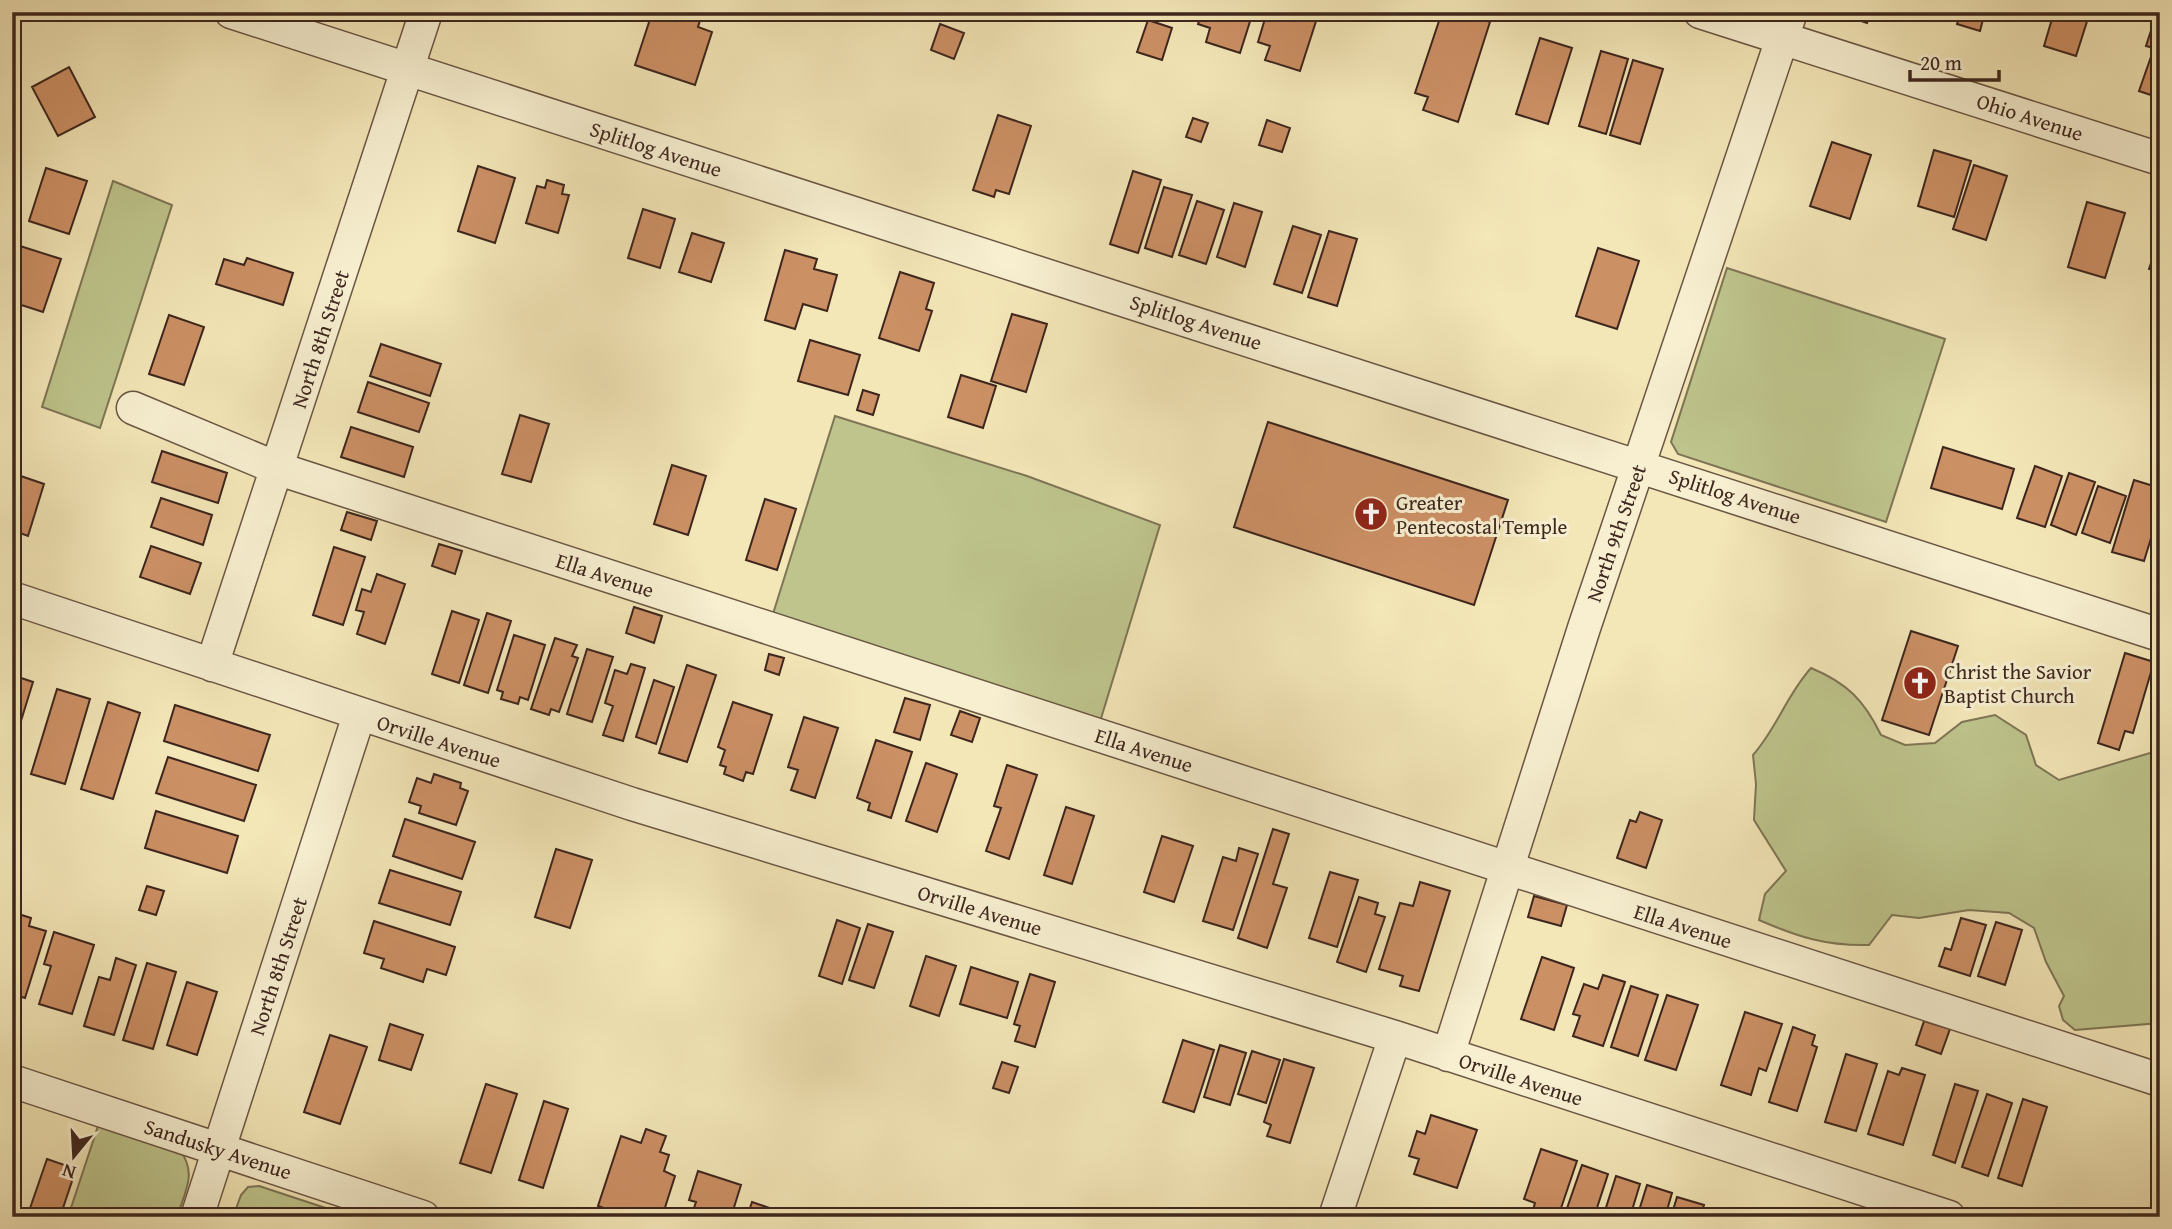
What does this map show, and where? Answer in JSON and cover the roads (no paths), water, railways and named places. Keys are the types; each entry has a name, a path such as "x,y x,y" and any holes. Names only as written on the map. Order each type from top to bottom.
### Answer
{"street":[{"name":"Splitlog Avenue","path":"231,12 2160,635"},
{"name":"North 8th Street","path":"212,665 279,469 426,12"},
{"name":"Ohio Avenue","path":"1700,12 1786,25 2160,159"},
{"name":"North 9th Street","path":"1448,1055 1639,465 1786,25"},
{"name":"Ella Avenue","path":"133,408 279,469 2160,1080"},
{"name":"Orville Avenue","path":"12,598 632,804 1395,1037 1949,1217"},
{"name":"North 8th Street","path":"197,1217 359,715"},
{"path":"1335,1217 1395,1037"},
{"name":"Sandusky Avenue","path":"12,1081 423,1217"}],"place":[{"name":"Greater Pentecostal Temple","path":"1371,514"},
{"name":"Christ the Savior Baptist Church","path":"1920,683"}]}
